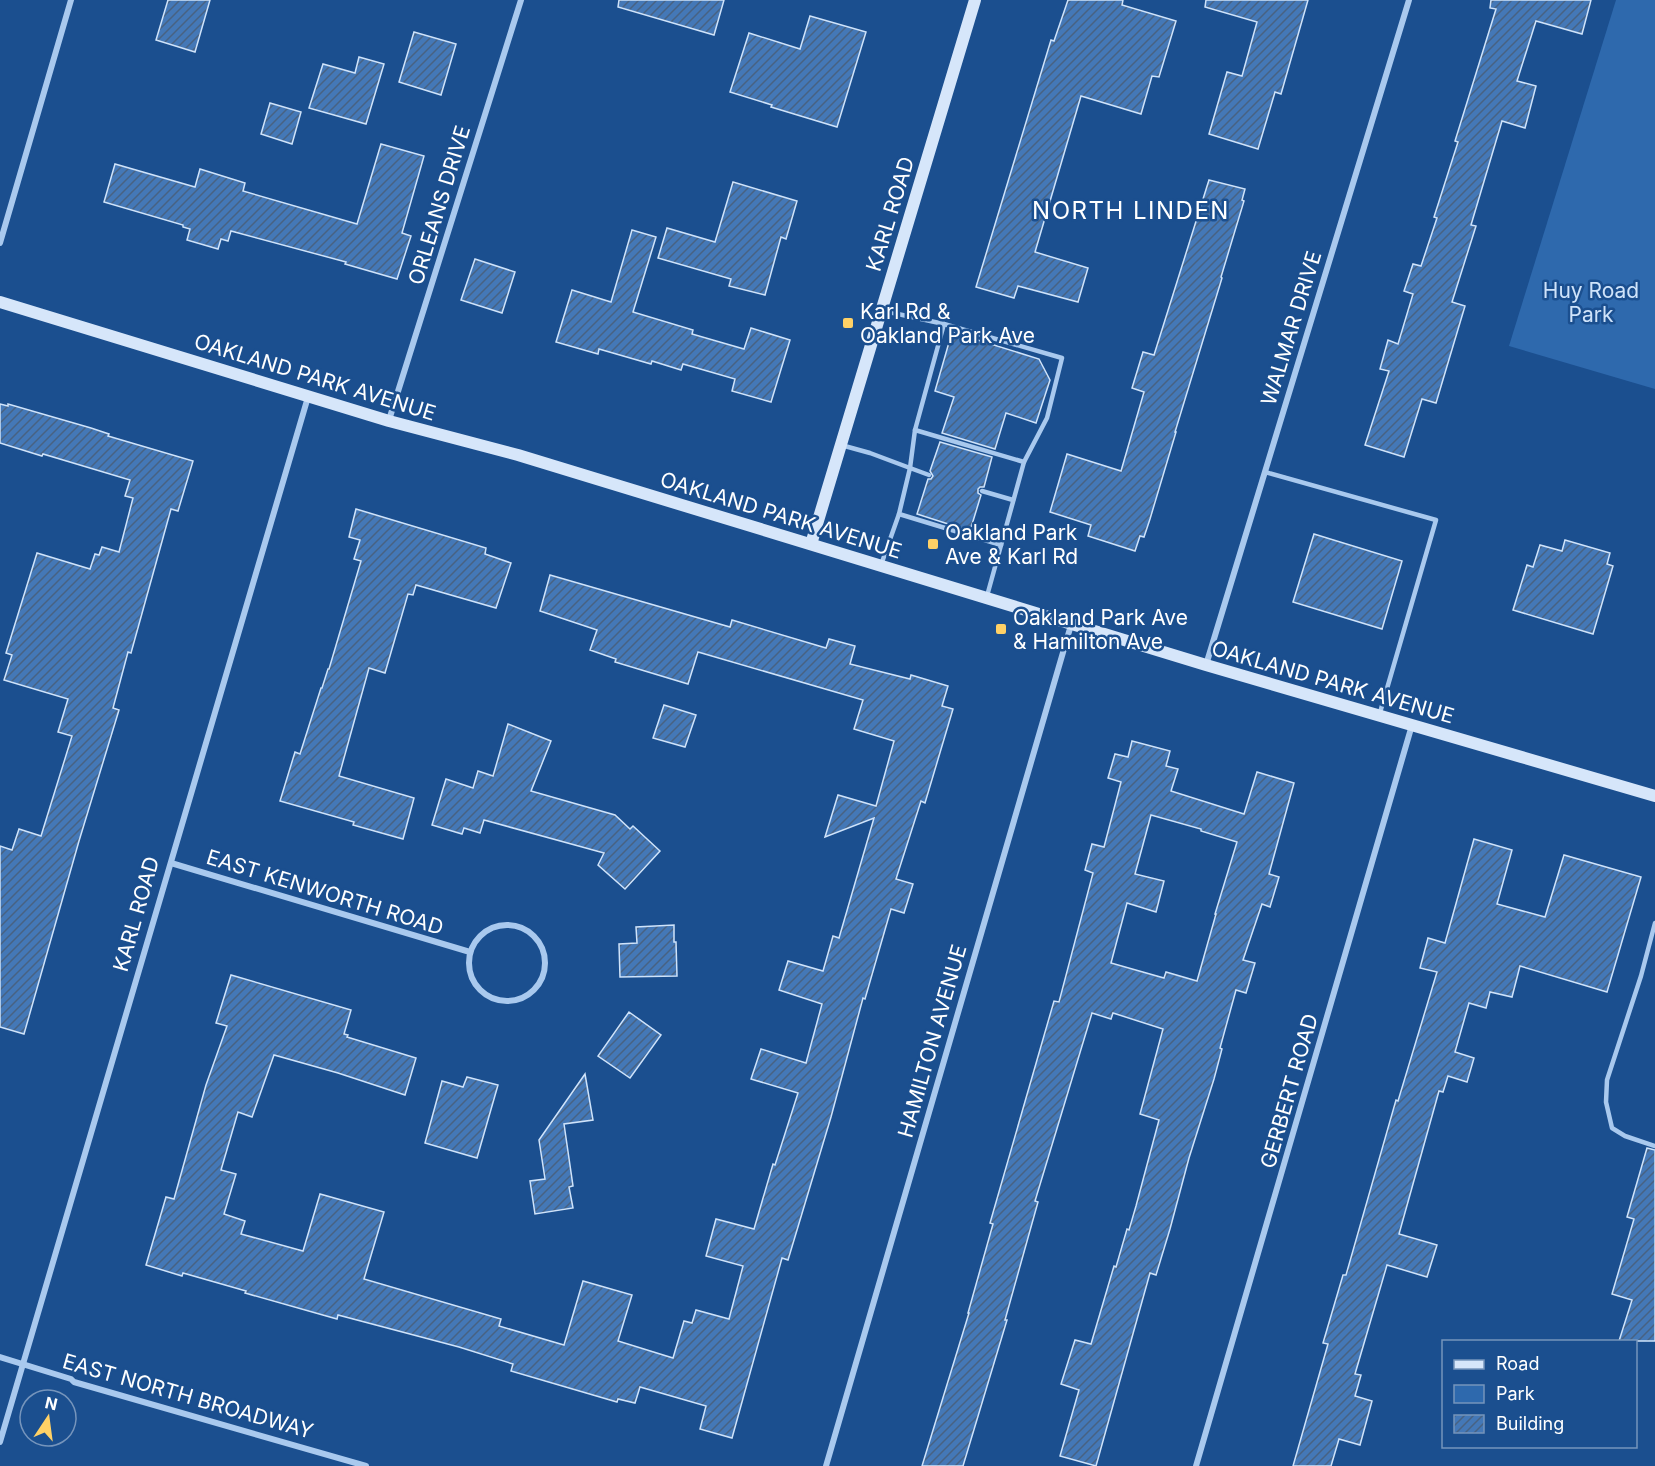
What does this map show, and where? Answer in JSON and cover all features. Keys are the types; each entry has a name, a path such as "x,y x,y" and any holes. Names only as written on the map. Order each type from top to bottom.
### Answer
{"main road":[{"name":"KARL ROAD","path":"811,544 975,0"},
{"name":"OAKLAND PARK AVENUE","path":"0,302 389,421 518,455 1071,625 1655,796"}],"street":[{"path":"0,243 71,0"},
{"name":"ORLEANS DRIVE","path":"389,421 520,0"},
{"name":"WALMAR DRIVE","path":"1206,665 1409,0"},
{"name":"KARL ROAD","path":"0,1442 308,397"},
{"name":"HAMILTON AVENUE","path":"826,1466 1071,625"},
{"name":"GERBERT ROAD","path":"1196,1466 1412,725"},
{"name":"EAST KENWORTH ROAD","path":"171,863 470,952"},
{"path":"511,925 524,929 535,937 546,961 544,974 538,986 528,995 516,1000 503,1001 479,990 472,978 469,966 470,952 476,941 486,932 498,926 511,925"},
{"name":"EAST NORTH BROADWAY","path":"0,1357 74,1382 366,1466"}],"lane":[{"path":"881,310 944,324 1062,358 1047,418 1024,462 986,598"},
{"path":"881,566 899,514 910,468 915,430 944,324"},
{"path":"915,430 1024,462"},
{"path":"841,444 929,475"},
{"path":"1265,472 1436,520 1379,716"},
{"path":"982,491 1014,500"},
{"path":"899,514 1000,545"},
{"path":"1655,923 1641,976 1606,1080 1606,1102 1612,1128 1625,1136 1655,1146"}],"green space":[{"name":"Huy Road Park","path":"1616,0 1655,0 1655,389 1509,346"}],"building":[{"path":"168,0 210,0 195,52 156,40"},
{"path":"619,0 724,0 714,35 618,7"},
{"path":"1068,0 1123,0 1122,5 1176,21 1159,77 1152,76 1141,114 1081,96 1035,252 1088,268 1078,302 1018,286 1014,298 976,287 1051,40 1054,41"},
{"path":"1206,0 1308,0 1281,94 1275,92 1258,149 1209,134 1227,72 1242,76 1257,22 1205,7"},
{"path":"1491,0 1591,0 1582,34 1536,21 1517,81 1536,86 1525,128 1502,121 1471,225 1476,226 1452,302 1465,306 1436,403 1422,399 1404,457 1365,445 1389,371 1380,369 1388,340 1398,344 1413,294 1404,291 1413,264 1421,266 1437,218 1434,217 1458,142 1455,141 1496,9 1490,8"},
{"path":"810,16 866,32 837,127 730,92 749,33 800,49"},
{"path":"414,32 456,44 441,95 399,82"},
{"path":"359,57 384,64 366,124 309,108 323,64 355,73"},
{"path":"270,103 301,112 292,144 261,134"},
{"path":"381,144 424,156 402,233 411,236 397,279 345,264 346,262 231,231 228,241 221,239 218,249 187,240 190,229 183,225 104,202 115,164 195,187 200,169 245,183 243,191 357,224"},
{"path":"1209,180 1245,189 1242,200 1244,201 1150,519 1144,537 1140,536 1135,551 1088,536 1091,525 1050,512 1067,454 1121,471 1144,392 1132,388 1143,352 1154,355"},
{"path":"733,182 797,201 786,239 781,237 765,295 729,286 731,279 658,258 667,228 715,242"},
{"path":"632,230 656,237 633,312 693,330 692,334 744,349 751,328 790,340 771,402 732,391 735,379 683,364 681,370 599,349 598,354 556,342 572,290 611,302"},
{"path":"475,259 515,272 502,313 461,300"},
{"path":"952,332 1039,359 1050,380 1036,423 1006,413 995,449 942,433 954,397 935,391"},
{"path":"0,404 8,406 8,404 91,428 109,434 108,436 193,461 178,511 171,509 131,653 128,652 113,708 119,710 24,1034 0,1027 0,846 12,850 19,829 41,836 72,736 58,732 68,699 4,680 12,655 6,653 37,553 90,569 95,554 99,555 102,547 119,552 133,498 125,496 130,480 0,443"},
{"path":"940,442 992,457 984,487 978,489 981,495 970,531 917,514 928,479 933,476 930,471"},
{"path":"356,509 486,548 485,554 511,563 496,608 416,585 413,595 408,594 385,673 369,668 339,776 414,798 403,839 280,801 295,752 300,754 329,669 361,561 354,559 360,540 349,537"},
{"path":"1314,534 1402,561 1382,629 1293,602"},
{"path":"1565,540 1610,553 1607,564 1613,566 1593,634 1513,610 1527,565 1533,567 1540,545 1562,551"},
{"path":"550,575 730,627 732,620 826,648 829,639 855,646 850,664 910,679 911,675 948,686 942,706 953,709 925,803 921,801 896,879 913,884 904,913 891,909 865,999 863,998 831,1117 788,1260 782,1258 732,1438 700,1429 706,1406 640,1387 635,1403 618,1399 617,1402 511,1371 513,1364 459,1347 338,1315 337,1319 183,1273 182,1276 146,1265 166,1197 174,1199 206,1085 227,1026 216,1023 231,975 351,1010 344,1034 348,1035 347,1037 416,1058 405,1095 274,1055 252,1117 238,1112 221,1170 236,1174 224,1214 245,1221 241,1234 303,1251 320,1194 384,1212 364,1279 501,1319 499,1326 564,1345 583,1281 632,1295 618,1341 673,1358 684,1321 692,1323 696,1310 729,1319 743,1266 706,1256 716,1219 754,1229 773,1164 775,1165 798,1093 751,1079 761,1049 806,1063 822,1004 779,990 788,961 823,971 833,936 839,938 874,818 825,837 838,795 876,806 894,741 854,729 863,700 698,652 688,684 615,662 616,659 590,650 597,630 540,611"},
{"path":"664,705 696,715 685,747 653,738"},
{"path":"508,724 551,741 531,791 615,815 630,829 633,826 660,851 625,889 598,865 604,853 484,820 480,833 464,828 462,834 432,825 446,779 473,788 478,771 493,776"},
{"path":"1132,741 1170,751 1166,766 1178,769 1171,791 1244,814 1257,772 1294,783 1269,874 1279,877 1270,907 1262,904 1243,960 1255,963 1246,993 1236,990 1214,1079 1170,1229 1156,1275 1150,1273 1096,1466 1060,1456 1079,1390 1061,1384 1075,1340 1091,1344 1114,1266 1116,1267 1136,1206 1159,1120 1140,1114 1163,1029 1113,1013 1111,1019 1092,1013 1035,1201 1038,1202 1005,1320 1007,1320 963,1466 922,1466 969,1313 993,1224 990,1223 1054,1001 1059,1002 1093,873 1085,870 1092,844 1104,847 1121,782 1108,778 1115,754 1128,757","holes":["1151,815 1201,829 1201,831 1237,842 1197,981 1166,972 1164,978 1111,963 1127,903 1156,912 1164,881 1135,874"]},
{"path":"1474,839 1512,850 1497,904 1545,917 1564,855 1641,877 1607,992 1520,966 1512,997 1490,992 1486,1008 1469,1003 1455,1052 1474,1058 1467,1082 1448,1076 1443,1092 1439,1091 1399,1234 1437,1245 1427,1277 1387,1265 1355,1374 1361,1375 1355,1396 1372,1401 1360,1445 1339,1439 1331,1466 1293,1466 1328,1344 1323,1343 1343,1275 1346,1275 1396,1100 1398,1101 1437,972 1420,968 1428,938 1445,943"},
{"path":"674,925 677,976 620,977 619,944 637,943 636,927"},
{"path":"629,1012 661,1035 630,1078 598,1056"},
{"path":"585,1074 593,1120 564,1124 573,1186 569,1187 573,1208 535,1214 530,1181 545,1179 539,1140"},
{"path":"467,1077 498,1085 477,1158 425,1143 442,1081 463,1087"},
{"path":"1647,1148 1655,1150 1655,1341 1619,1340 1632,1300 1612,1294 1634,1219 1627,1217"}],"place":[{"name":"Karl Rd & Oakland Park Ave","path":"848,323"},
{"name":"Oakland Park Ave & Karl Rd","path":"933,544"},
{"name":"Oakland Park Ave & Hamilton Ave","path":"1001,629"}],"district":[{"name":"NORTH LINDEN","path":"1131,210"}]}
